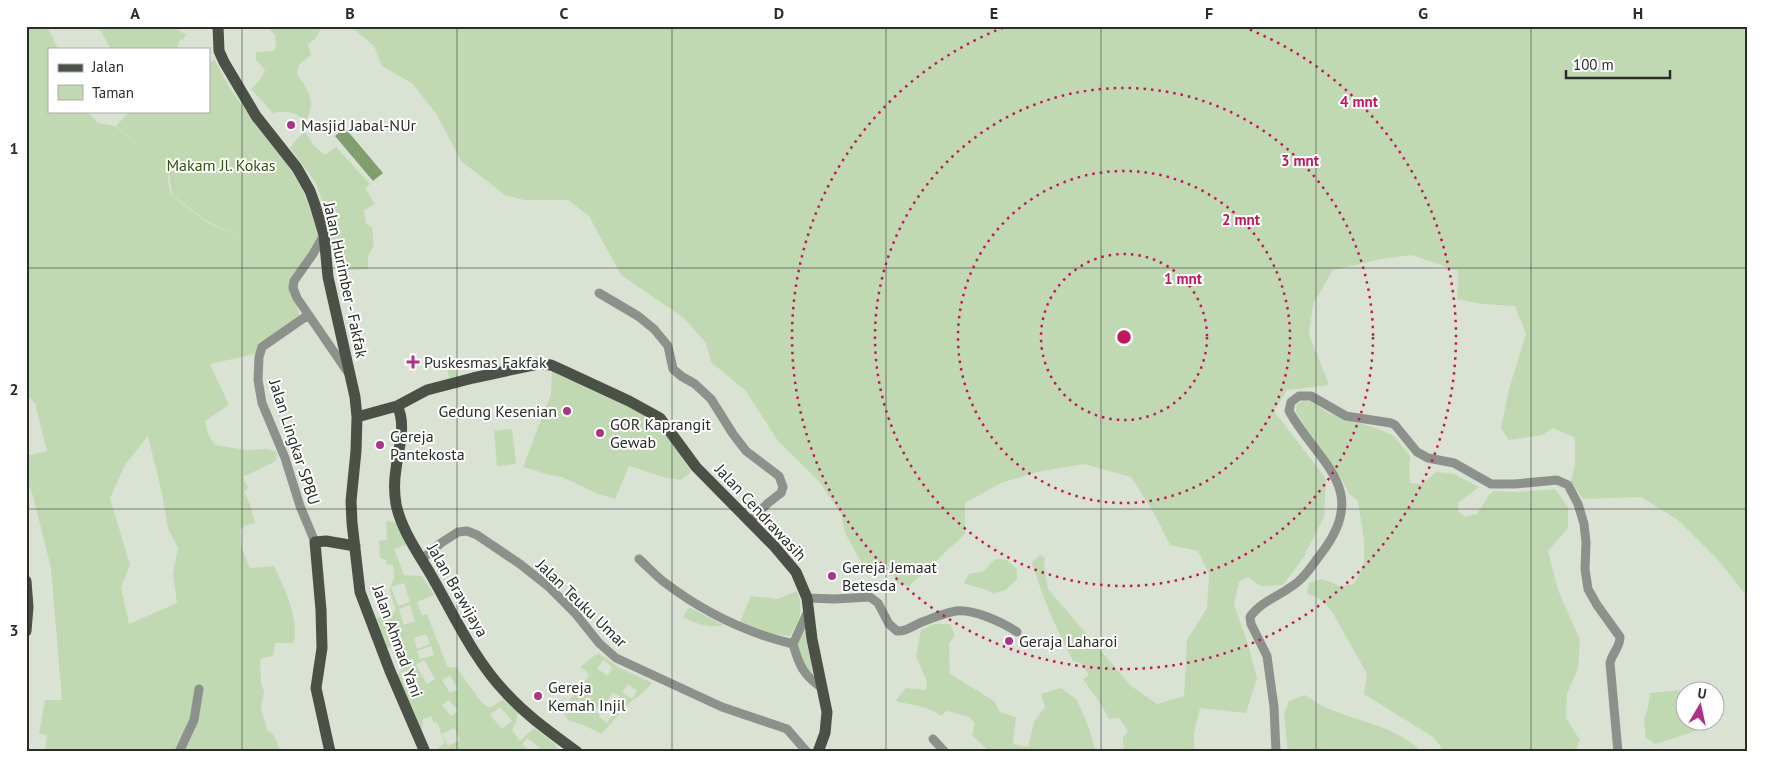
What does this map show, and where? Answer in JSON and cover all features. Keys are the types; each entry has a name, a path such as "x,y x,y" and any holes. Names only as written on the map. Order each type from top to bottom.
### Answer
{"main road":[{"name":"Jalan Hurimber - Fakfak","path":"218,26 219,51 224,62 256,116 285,152 310,191 324,235 328,277 355,397 357,418"},
{"name":"Jalan Cendrawasih","path":"357,418 422,398 473,378 538,364 560,368 660,418 696,467 788,560 798,576 807,598 812,639 827,712 827,723 818,752"},
{"name":"Jalan Brawijaya","path":"397,406 401,423 395,472 396,500 398,514 414,547 477,655 496,681 524,711 577,752"},
{"name":"Jalan Ahmad Yani","path":"357,418 351,501 362,598 390,671 425,752"},
{"path":"330,752 316,688 322,648 321,610 315,542 326,541 355,546"},
{"path":"26,581 28,608 26,631"}],"street":[{"path":"324,235 294,281 294,292 350,375"},
{"path":"599,293 638,316 654,329 668,346 673,369 695,384 711,399 746,451 779,476 782,484 781,493 768,503 750,522"},
{"name":"Jalan Lingkar SPBU","path":"308,315 262,347 259,357 258,380 262,403 287,464 300,506 315,542"},
{"path":"1276,752 1274,708 1267,656 1254,631 1250,618 1262,606 1294,585 1309,570 1332,538 1339,522 1343,505 1341,493 1333,474 1289,411 1291,402 1300,396 1306,396 1316,398 1346,416 1391,423 1395,425 1417,452 1428,458 1454,463 1491,484 1557,480 1568,485 1578,504 1584,524 1588,589 1620,637 1620,644 1610,663 1618,752"},
{"name":"Jalan Teuku Umar","path":"422,559 458,532 468,531 474,533 520,564 549,587 575,613 599,643 616,658 722,707 787,728 807,752"},
{"path":"639,559 663,582 709,610 755,633 793,644"},
{"path":"807,598 870,597 878,603 889,624 897,631 904,631 936,617 957,611 990,619 1017,632"},
{"path":"808,611 793,644 801,669 822,688"},
{"path":"180,752 194,720 199,690"},
{"path":"933,739 946,752"}],"green space":[{"name":"Makam Jl. Kokas","path":"26,26 47,26 58,48 48,48 48,112 88,112 98,123 115,126 152,156 116,126 129,112 210,112 210,62 215,60 231,89 297,179 308,203 319,236 300,265 290,288 300,315 260,344 255,354 210,364 229,405 205,421 208,434 215,445 246,450 268,449 277,452 276,461 243,477 248,488 244,492 250,504 255,523 246,525 240,530 242,549 250,568 274,566 286,594 295,623 294,643 275,643 273,656 260,660 261,684 264,691 261,707 267,730 274,736 279,747 284,752 45,752 47,735 39,733 45,700 62,700 51,568 33,496 26,477 26,456 47,451 35,403 26,395","holes":["169,170 172,195 208,222 257,244 208,223 171,195 168,181","148,436 162,493 168,528 178,548 173,574 177,603 129,624 121,588 130,565 110,498 125,465"]},
{"path":"98,26 169,26 186,34 183,40 180,39 177,48 110,48"},
{"path":"267,26 322,26 316,38 308,44 311,55 299,65 297,74 310,96 309,114 306,120 290,112 273,113 251,89 260,80 265,70 256,60 256,52 272,51 276,48 275,35"},
{"path":"350,26 1747,26 1747,600 1746,595 1718,560 1678,520 1641,497 1583,499 1571,482 1575,464 1575,438 1553,428 1542,435 1509,440 1501,428 1509,389 1526,334 1515,306 1482,304 1457,299 1458,271 1412,255 1381,259 1333,270 1313,304 1309,334 1329,385 1287,390 1274,411 1326,479 1324,517 1303,558 1283,585 1261,586 1247,577 1239,582 1234,605 1247,641 1257,678 1246,713 1200,708 1194,733 1194,752 1124,752 1123,738 1128,731 1119,718 1109,719 1083,679 1089,675 1081,663 1073,661 1045,600 1032,562 1040,555 1045,558 1044,566 1048,589 1131,686 1157,704 1184,696 1187,640 1207,608 1209,574 1198,551 1170,545 1154,513 1131,477 1084,464 1037,472 1001,483 965,503 965,534 909,586 898,584 887,564 866,571 845,533 841,514 818,480 778,441 746,391 711,362 706,343 684,318 621,275 589,216 568,200 524,200 505,195 461,161 437,115 412,83 382,66 374,46"},
{"path":"305,131 314,146 325,155 336,147 370,184 365,188 375,204 364,210 366,224 372,227 374,245 368,256 368,269 337,271 336,269 331,227 316,183 290,148"},
{"path":"455,364 457,377 449,378 447,366"},
{"name":"GOR Kaprangit Gewab","path":"552,369 661,423 691,472 681,480 663,477 629,466 615,499 596,493 562,477 523,467 551,394"},
{"path":"1304,400 1312,402 1328,413 1376,428 1394,436 1410,456 1410,483 1422,484 1436,472 1454,474 1479,487 1458,503 1458,511 1465,517 1477,514 1489,495 1494,491 1519,492 1555,489 1568,507 1568,528 1548,551 1558,590 1580,640 1578,669 1567,694 1566,718 1580,740 1575,752 1445,752 1433,737 1364,694 1367,674 1334,615 1326,604 1318,598 1307,594 1309,583 1322,579 1340,586 1354,584 1364,565 1364,540 1358,501 1349,494 1341,478 1296,412 1296,405"},
{"path":"512,429 516,464 497,466 494,431"},
{"path":"386,522 399,524 409,544 394,549 404,575 422,576 434,595 417,602 422,615 427,614 447,666 451,668 456,667 482,703 490,708 502,700 518,712 516,723 512,730 520,741 534,728 555,744 557,748 553,752 537,752 540,748 527,738 522,744 532,752 433,752 445,743 437,722 434,723 431,716 423,719 422,729 418,729 402,693 397,675 407,664 402,642 387,648 376,618 394,613 396,609 389,590 394,578 393,565 386,564 386,560 380,558 379,541 387,540","holes":["404,583 410,602 398,606 391,587","410,605 415,621 404,625 399,609","426,634 430,644 417,649 414,638","431,646 434,655 420,659 417,651","424,660 435,679 427,684 416,665","411,669 416,683 405,687 400,673","450,675 458,689 450,693 442,680","449,700 458,711 451,716 442,705","500,707 512,721 502,729 490,715","454,728 460,740 448,746 442,734"]},
{"path":"994,560 1007,560 1017,569 1017,579 1005,590 993,594 964,583 969,574 984,571"},
{"path":"797,591 800,614 790,636 758,630 740,622 751,596 777,599"},
{"path":"689,607 723,625 707,626 683,617"},
{"path":"935,624 950,624 955,635 949,644 950,674 994,701 1000,712 1016,717 1013,744 1028,747 1034,722 1045,707 1041,694 1061,688 1077,700 1089,728 1096,752 991,752 972,735 975,723 969,717 947,711 941,716 926,708 898,702 896,700 906,688 926,690 927,682 916,656 921,630"},
{"path":"805,627 813,677 803,664 798,653 799,641"},
{"path":"598,653 618,667 652,683 644,692 628,704 601,734 584,725 568,720 562,709 589,676 580,667","holes":["604,660 613,668 607,676 597,668","628,684 637,691 632,699 622,692","613,692 625,700 619,709 607,701","600,705 613,714 607,723 595,711"]},
{"path":"1676,691 1676,730 1698,730 1655,744 1646,738 1644,720 1650,693"},
{"path":"1305,695 1326,708 1390,731 1422,752 1288,752 1284,714 1289,701"}],"shaded area":[{"path":"345,128 383,173 373,181 335,136"}],"place":[{"name":"Masjid Jabal-NUr","path":"291,125"},
{"name":"Puskesmas Fakfak","path":"413,362"},
{"name":"Gedung Kesenian","path":"567,411"},
{"name":"GOR Kaprangit Gewab","path":"600,433"},
{"name":"Gereja Pantekosta","path":"380,445"},
{"name":"Gereja Jemaat Betesda","path":"832,576"},
{"name":"Geraja Laharoi","path":"1009,641"},
{"name":"Gereja Kemah Injil","path":"538,696"}]}
